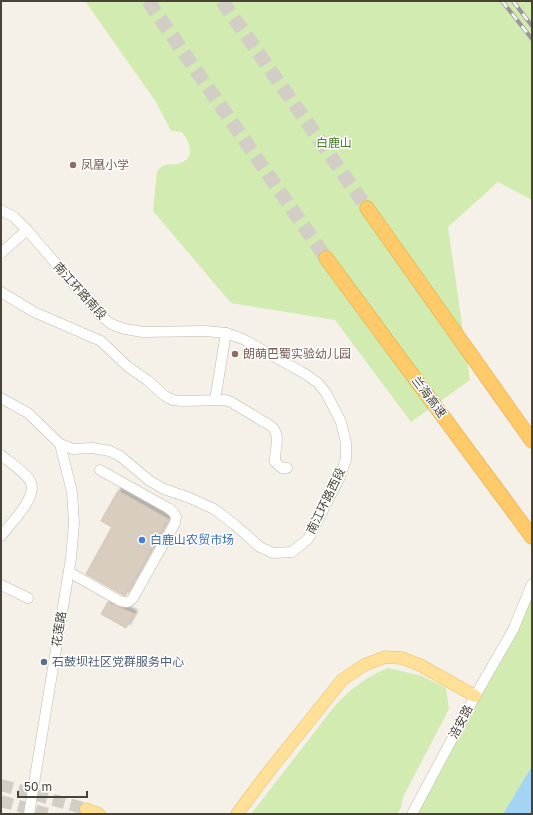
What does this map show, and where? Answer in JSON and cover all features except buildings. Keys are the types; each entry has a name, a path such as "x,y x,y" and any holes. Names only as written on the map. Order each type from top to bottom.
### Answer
{"highway":[{"path":"367,208 532,441"},
{"name":"兰海高速","path":"326,258 532,537"}],"main road":[{"path":"237,814 266,775 342,680 364,665 385,657 402,658 420,665 475,696"},
{"path":"86,809 99,814"}],"street":[{"name":"南江环路南段","path":"1,210 14,217 27,230 100,314 111,324 125,330 143,332 205,331 226,333"},
{"path":"1,253 27,230"},
{"path":"1,292 34,312 101,341 127,366 147,380 165,396 173,400 181,401 225,400 231,402 275,429 277,436 274,457 275,462 282,468 287,468"},
{"path":"215,400 226,333"},
{"name":"南江环路西段","path":"60,444 73,449 92,448 120,456 150,481 164,489 190,498 214,509 260,547 273,553 292,552 308,539 339,479 346,459 346,443 341,422 326,393 318,383 307,375 262,350 226,333"},
{"path":"1,398 28,413 60,444"},
{"name":"花莲路","path":"29,814 69,572 74,523 72,492 60,444"},
{"path":"1,456 26,476 31,482 32,488 28,502 1,536"},
{"path":"69,572 120,601 125,603 130,602 175,524 176,517 168,508 100,470"},
{"name":"涪安路","path":"412,814 475,696 513,630 532,584"},
{"path":"1,585 28,598"}],"green space":[{"name":"白鹿山","path":"85,1 532,1 532,200 498,182 448,227 470,380 411,422 335,320 231,303 153,211 157,171 164,165 177,164 187,159 190,151 188,141 182,132 171,131 156,102"},
{"path":"532,584 532,766 503,814 412,814"},
{"path":"388,668 422,676 446,688 449,709 403,797 401,808 397,814 251,814 334,707 359,684"}],"water":[{"path":"532,766 532,814 503,814"}],"tunnel":[{"path":"148,1 326,258"},
{"path":"222,1 367,208"},
{"path":"1,785 86,809"},
{"path":"1,801 48,814"}],"railway":[{"path":"502,1 532,39"},
{"path":"513,1 532,26"}],"place":[{"name":"凤凰小学","path":"73,165"},
{"name":"朗萌巴蜀实验幼儿园","path":"235,354"},
{"name":"白鹿山农贸市场","path":"142,540"},
{"name":"石鼓坝社区党群服务中心","path":"44,662"}]}
